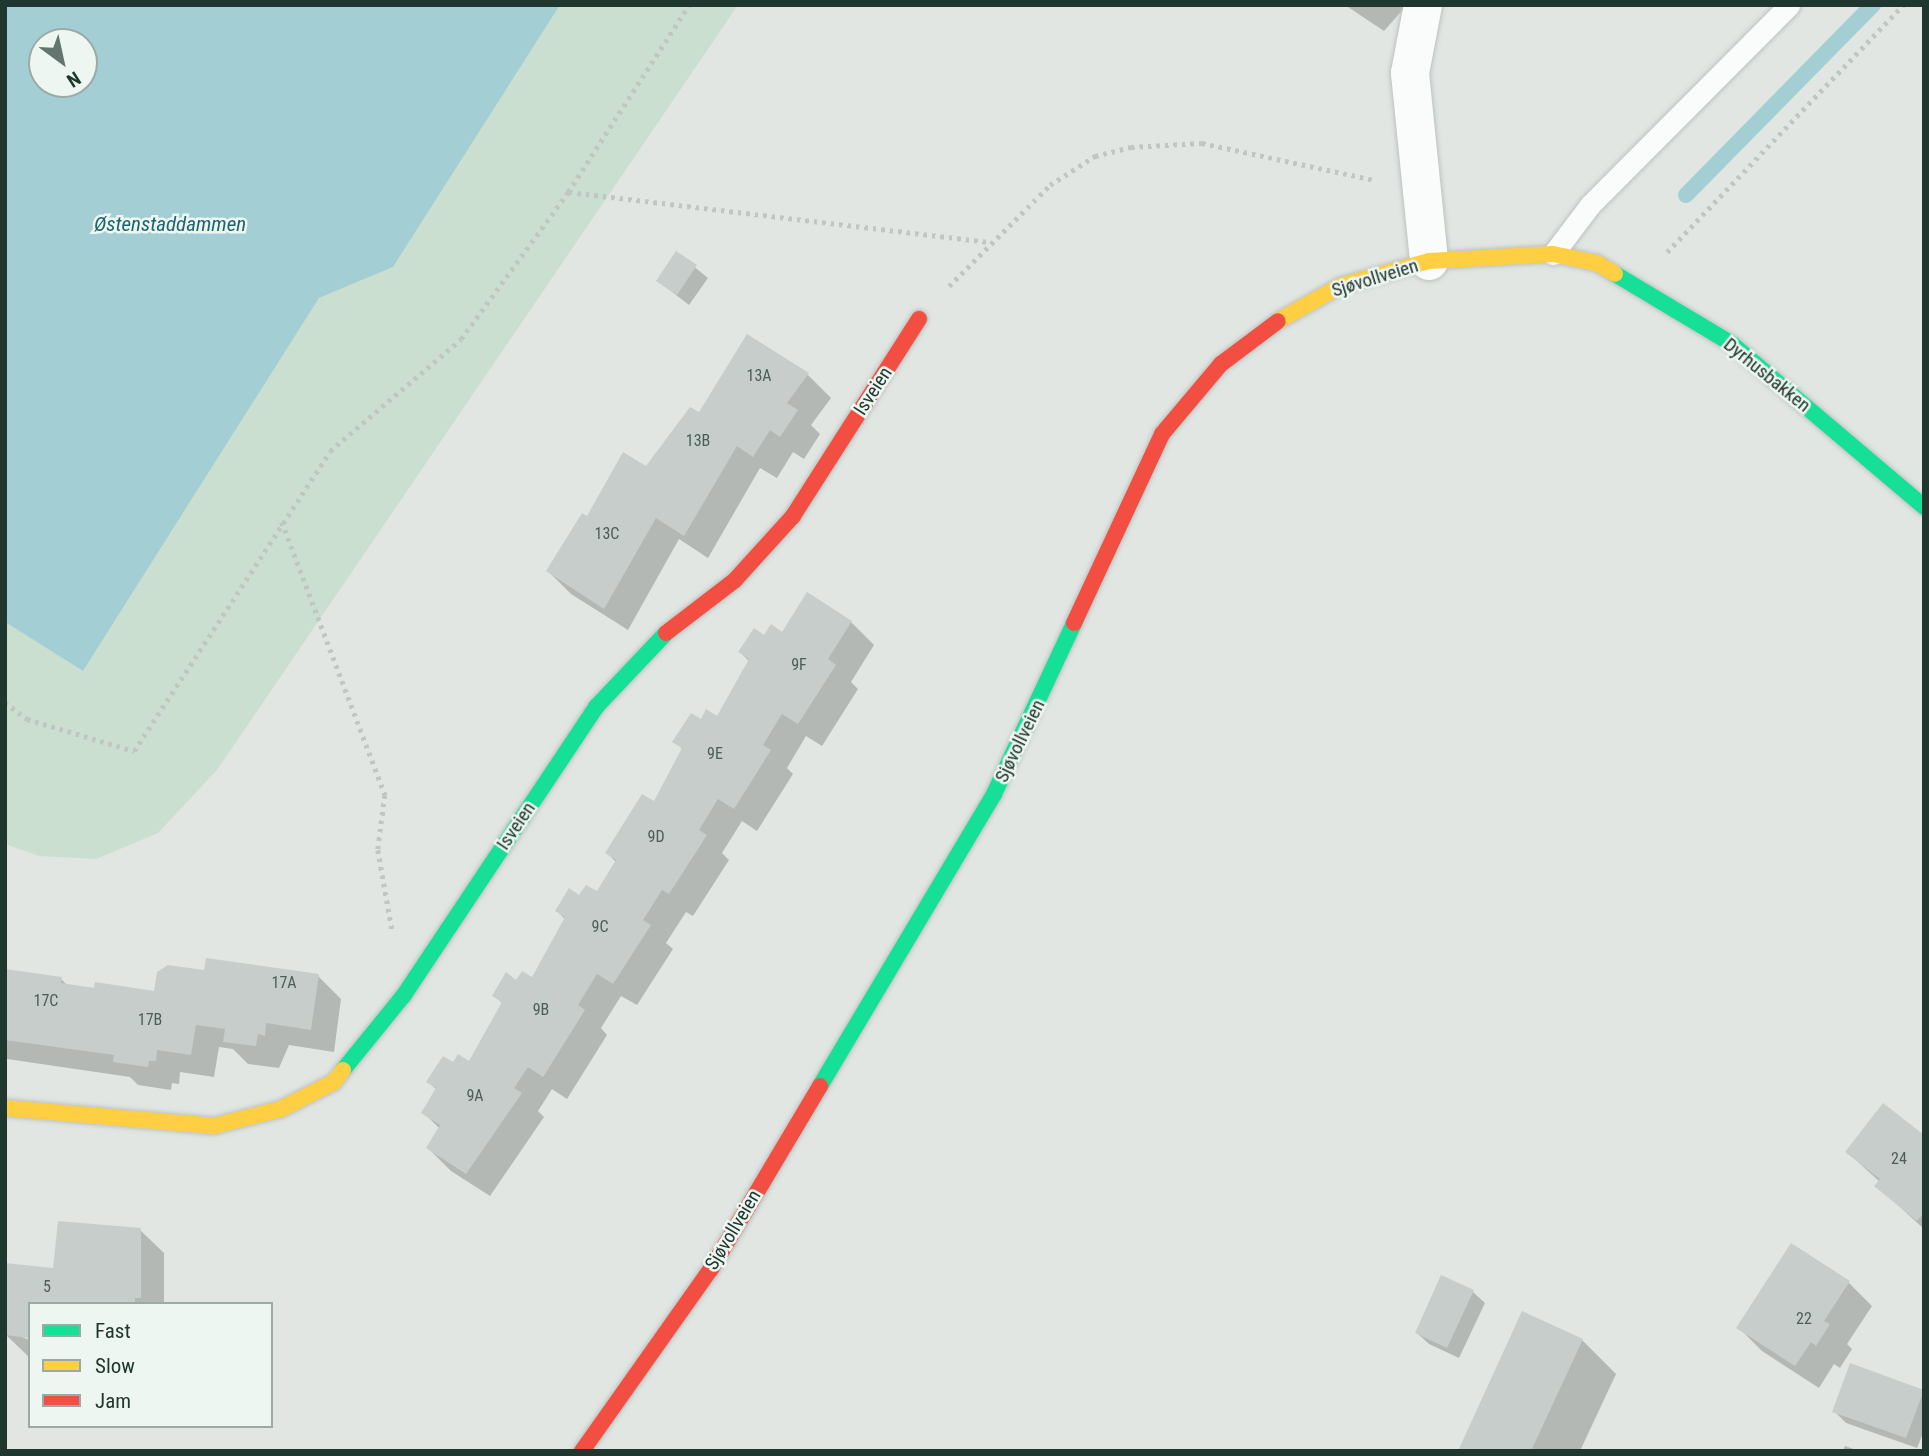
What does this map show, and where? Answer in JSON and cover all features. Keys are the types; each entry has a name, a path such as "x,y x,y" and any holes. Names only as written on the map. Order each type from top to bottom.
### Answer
{"street":[{"path":"1423,5 1410,74 1429,261"},
{"name":"Sjøvollveien","path":"582,1451 710,1269 994,794 1162,434 1221,364 1292,310 1340,286 1429,261 1553,254 1597,263"},
{"name":"Dyrhusbakken","path":"1597,263 1732,344 1924,507"},
{"name":"Isveien","path":"5,1108 214,1126 281,1109 334,1082 404,995 596,706 661,637 735,580 793,516 919,319"}],"lane":[{"path":"1553,254 1590,205 1788,5"}],"path":[{"path":"5,702 27,719 134,751 330,452 461,339 568,191 689,5"},
{"path":"1635,285 1899,6"},
{"path":"919,319 988,242 1050,186 1095,156 1131,148 1202,143 1421,190"},
{"path":"568,191 988,242"},
{"path":"282,522 385,795 378,850 404,995"}],"green space":[{"path":"560,5 738,5 217,770 158,833 96,859 39,856 5,844 5,622 83,671 319,298 393,267"}],"water":[{"name":"Østenstaddammen","path":"5,5 560,5 393,267 319,298 83,671 5,622"}],"building":[{"path":"676,251 697,265 677,295 656,281"},
{"path":"747,334 809,373 787,403 798,410 780,437 770,430 753,457 737,446 684,536 656,518 604,609 546,571 582,513 587,516 623,452 646,466 690,407 699,412"},
{"path":"807,592 852,621 828,659 836,665 798,724 782,714 763,745 771,750 734,809 718,799 699,830 707,835 669,894 662,890 643,920 651,925 613,984 597,974 578,1005 585,1010 543,1077 528,1067 514,1088 522,1093 466,1174 426,1148 440,1125 421,1113 436,1088 426,1082 443,1056 453,1062 458,1054 469,1061 502,1002 492,996 506,972 516,980 522,971 532,977 565,917 555,911 569,888 579,895 586,885 597,891 616,860 605,853 642,794 654,801 682,748 672,742 691,713 701,719 706,709 717,716 749,659 738,652 754,628 764,635 771,624 782,632"},
{"path":"206,958 319,974 311,1030 266,1023 265,1036 258,1034 256,1046 223,1042 225,1029 196,1025 191,1055 157,1050 156,1061 149,1061 148,1067 113,1062 114,1055 5,1040 5,969 62,977 61,983 94,988 95,982 154,991 157,972 168,965 204,970"},
{"path":"1883,1103 1924,1135 1924,1213 1917,1221 1874,1186 1880,1179 1845,1152"},
{"path":"58,1221 141,1228 141,1298 135,1298 135,1302 28,1302 28,1338 5,1335 5,1263 53,1268"},
{"path":"1791,1243 1850,1281 1824,1321 1830,1324 1816,1346 1811,1342 1795,1366 1736,1328"},
{"path":"1441,1275 1474,1290 1447,1348 1415,1333"},
{"path":"1522,1311 1583,1339 1531,1451 1458,1451"},
{"path":"1850,1363 1924,1390 1906,1438 1832,1412"}],"waterway":[{"path":"1686,195 1873,5"}],"traffic: fast":[{"path":"1615,274 1732,344 1924,507"},
{"path":"820,1086 994,794 1074,623"},
{"path":"343,1070 404,995 596,707 666,633"}],"traffic: slow":[{"path":"1278,321 1340,286 1429,261 1553,254 1597,263 1615,274"},
{"path":"5,1108 214,1126 281,1109 334,1082 343,1070"}],"traffic: jam":[{"path":"666,633 735,580 793,516 919,319"},
{"path":"1074,623 1162,434 1221,364 1278,321"},
{"path":"582,1451 711,1269 820,1086"}]}
